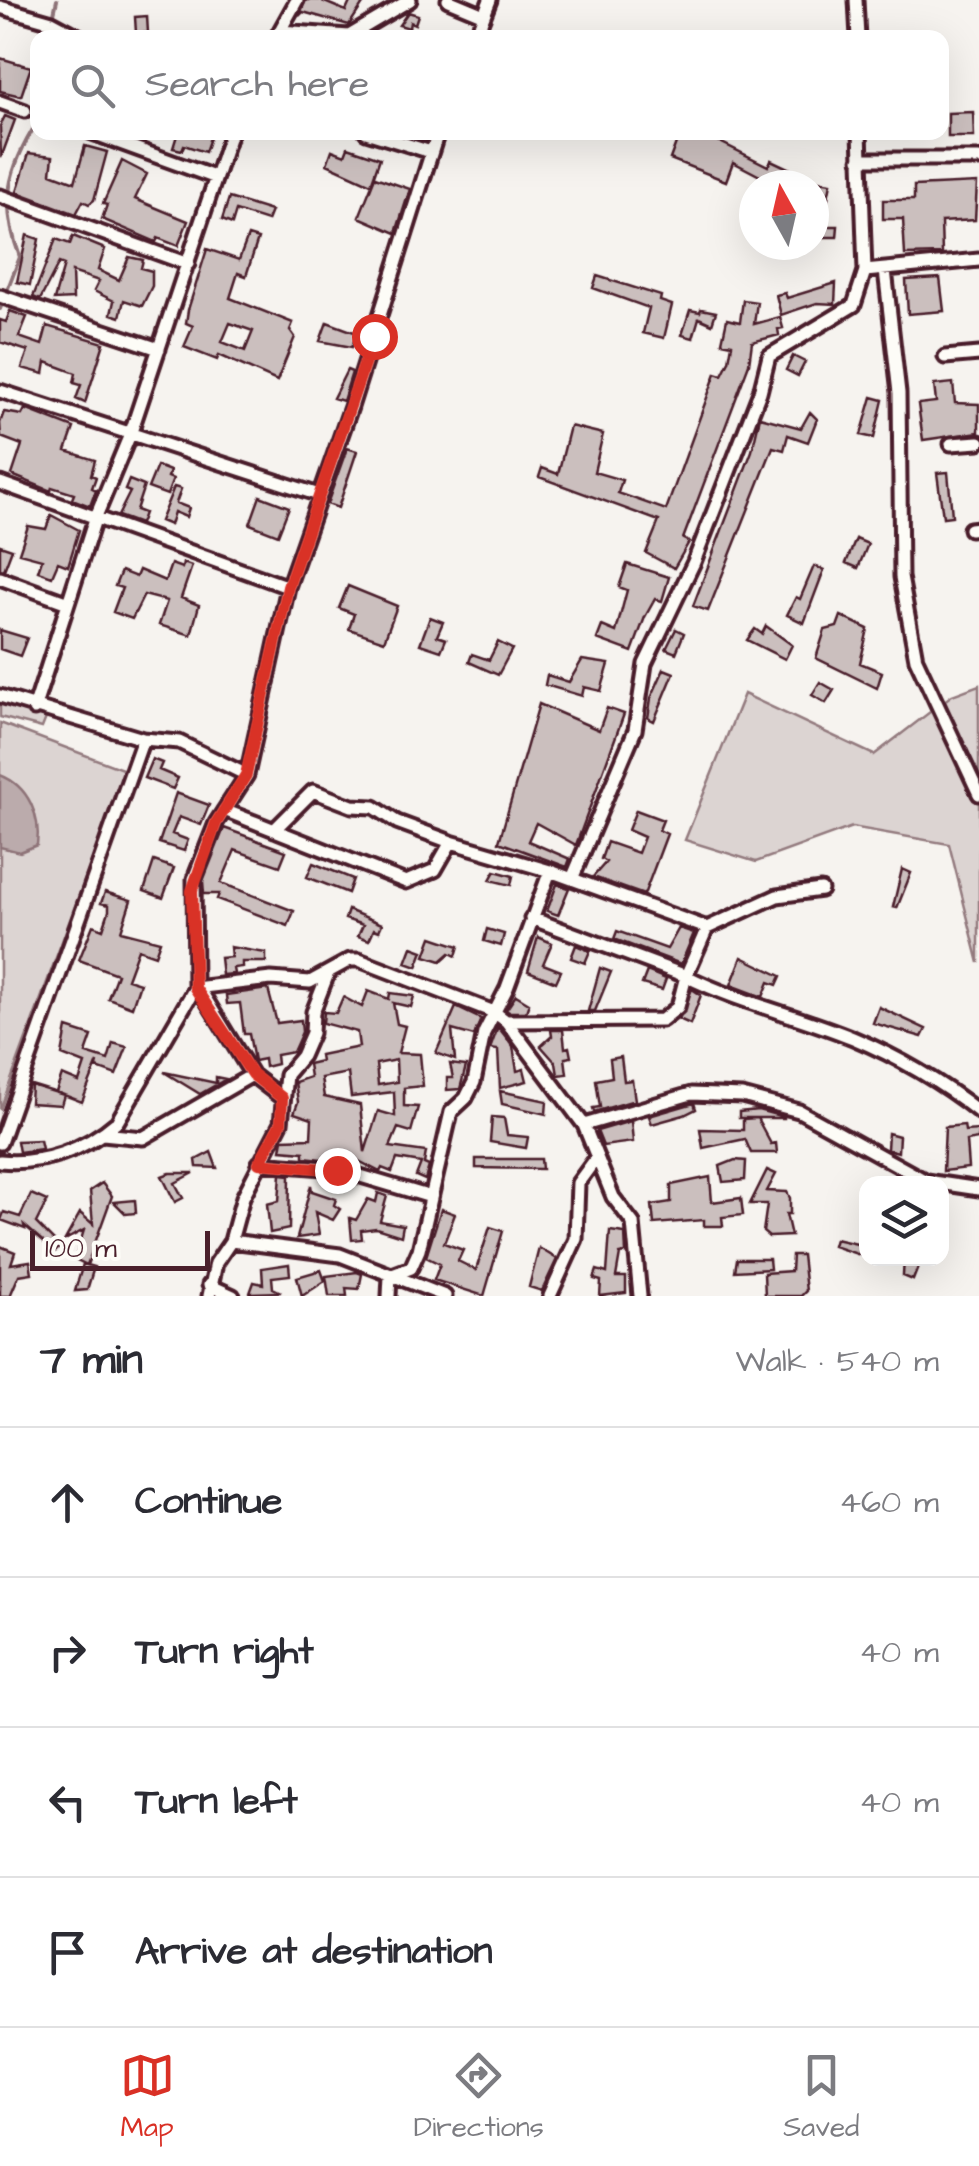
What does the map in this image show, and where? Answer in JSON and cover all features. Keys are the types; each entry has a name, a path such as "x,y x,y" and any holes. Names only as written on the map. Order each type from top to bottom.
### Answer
{"street":[{"path":"280,30 296,0"},
{"path":"361,30 410,0"},
{"path":"448,0 484,15"},
{"path":"478,30 490,0"},
{"path":"856,0 858,30"},
{"path":"0,7 67,30"},
{"path":"0,102 25,110"},
{"path":"112,140 214,177"},
{"path":"34,708 95,519 131,432 228,140"},
{"path":"392,140 431,152"},
{"path":"282,1098 252,1074 197,988 194,880 224,810 246,775 288,587 351,408 435,140"},
{"path":"572,879 634,730 645,664 694,562 760,392 769,356 854,304 865,271 860,140"},
{"path":"860,158 979,159"},
{"path":"0,196 188,264"},
{"path":"865,271 979,260"},
{"path":"886,270 899,393 901,576 916,659 979,794"},
{"path":"0,296 159,350"},
{"path":"945,357 979,354"},
{"path":"0,391 319,495"},
{"path":"951,444 979,442"},
{"path":"0,484 288,587"},
{"path":"0,578 68,604"},
{"path":"0,696 143,738 179,742 246,775"},
{"path":"0,1143 143,738"},
{"path":"274,830 313,791 352,806 374,807 397,822 451,842 550,871 707,928"},
{"path":"224,810 406,882 435,870 451,842"},
{"path":"390,1276 411,1268 452,1112 466,1098 474,1082 484,1033 507,988 550,871"},
{"path":"506,1021 662,1020 678,1007 686,976 707,928 777,896 821,890"},
{"path":"531,918 686,976 766,1011 851,1037 954,1089 979,1112"},
{"path":"197,988 271,979 310,982 350,960 359,960 494,1012 506,1021 584,1124 613,1197 633,1223 640,1296"},
{"path":"232,1296 209,1290 216,1263 231,1241 259,1163 281,1123 286,1075 302,1056 312,1033 314,1012 327,976"},
{"path":"0,1160 56,1156 103,1134 117,1122 197,988"},
{"path":"103,1134 143,1138 252,1074"},
{"path":"584,1124 690,1094 742,1096 799,1111 926,1182 979,1189"},
{"path":"550,1296 576,1239 578,1183 597,1157"},
{"path":"259,1163 337,1170 431,1197"},
{"path":"231,1241 340,1255 445,1296"},
{"path":"389,1296 390,1276"}],"shaded area":[{"path":"979,685 979,963 949,844 852,827 756,862 685,840 744,694 874,755 952,695"},
{"path":"0,699 46,718 42,728 0,717"},
{"path":"0,723 125,770 0,1110"},
{"path":"0,775 19,787 35,813 37,845 20,852 0,847"}],"building":[{"path":"306,0 320,0 346,11 351,0 363,4 349,25 303,12 299,16"},
{"path":"408,12 418,15 409,28 399,25"},
{"path":"147,16 148,30 136,30 135,17"},
{"path":"0,58 30,67 21,96 0,91"},
{"path":"973,112 974,137 949,137 949,113"},
{"path":"5,116 15,120 1,158 0,126"},
{"path":"176,140 209,140 205,152 184,145 182,150 173,148"},
{"path":"677,140 716,140 768,166 771,160 792,170 748,170 733,162 726,181 670,159"},
{"path":"85,146 107,152 94,200 89,204 83,201 76,214 17,192 29,153 53,156 51,173 75,182"},
{"path":"348,147 380,158 371,184 327,164 332,150 345,155"},
{"path":"122,161 147,174 135,199 188,221 178,246 158,238 156,242 102,219 107,205 103,204"},
{"path":"375,177 410,189 396,233 359,217"},
{"path":"977,183 975,220 941,222 942,254 905,255 903,219 883,219 883,200 914,200 914,186"},
{"path":"229,198 271,211 267,221 236,211 232,224 222,220"},
{"path":"829,226 838,226 837,237 829,237"},
{"path":"27,235 39,239 30,285 17,282"},
{"path":"73,236 105,249 98,270 119,280 129,257 143,260 141,268 152,271 152,286 142,306 124,300 120,317 111,314 114,301 94,291 99,281 72,272 73,299 54,300 64,265 59,263 40,300 33,297 56,239 70,244"},
{"path":"248,236 258,239 246,276 238,273 230,298 293,323 290,330 295,337 277,381 219,355 217,360 184,347 193,326 186,323 188,310 207,249 239,260","holes":["230,323 253,331 245,351 222,342"]},
{"path":"597,276 661,296 660,301 672,305 664,338 643,333 649,308 593,288"},
{"path":"940,278 944,311 908,314 906,280"},
{"path":"836,283 835,304 817,303 781,315 776,295 785,293 787,298"},
{"path":"743,300 757,302 754,324 780,317 783,328 778,329 779,335 752,342 749,364 683,539 689,542 674,568 646,553 659,521 539,477 542,468 558,474 570,426 603,434 594,472 622,480 618,493 666,510 716,373 722,375 729,361 732,344 722,342 727,319 740,322"},
{"path":"690,310 716,312 712,324 699,318 693,338 682,335"},
{"path":"10,311 27,317 19,337 42,345 47,326 104,343 85,403 76,399 81,385 74,383 76,373 46,362 44,374 22,368 28,351 0,342 0,320 6,322"},
{"path":"327,322 357,333 352,347 320,341"},
{"path":"793,356 805,362 798,376 786,370"},
{"path":"347,370 352,372 343,401 333,398"},
{"path":"953,383 955,403 979,404 979,432 923,440 918,404 936,402 934,385"},
{"path":"872,397 883,400 874,438 861,435"},
{"path":"25,409 74,428 66,451 95,460 91,475 96,477 92,488 96,490 90,506 72,499 74,494 52,487 51,491 12,475 22,445 1,437 0,423 4,412 22,415"},
{"path":"810,412 817,419 808,442 788,435 784,450 773,447 708,611 693,606 752,451 760,417 801,428"},
{"path":"347,448 357,451 338,508 327,504"},
{"path":"157,466 170,471 168,477 173,479 167,495 148,488"},
{"path":"948,472 952,516 943,517 937,473"},
{"path":"129,480 144,486 136,510 144,513 140,524 118,516 130,492 125,490"},
{"path":"174,487 181,489 176,503 189,508 186,517 174,512 170,525 160,521"},
{"path":"260,496 289,507 278,535 250,524"},
{"path":"51,515 79,530 68,566 58,562 52,576 38,571 42,559 19,553 28,526 46,529"},
{"path":"856,539 868,544 858,568 846,563"},
{"path":"0,545 12,549 4,570 0,569"},
{"path":"183,563 192,566 181,598 199,605 191,635 159,625 167,601 144,595 132,619 113,612 122,588 115,586 121,571 136,577 139,570 165,581 171,564 182,568"},
{"path":"627,564 669,577 662,601 655,599 632,652 597,639 602,626 616,632 627,590 619,587"},
{"path":"814,566 824,570 804,623 787,615 796,597 800,599"},
{"path":"348,586 397,606 384,641 349,629 354,614 339,608"},
{"path":"841,616 868,629 860,663 882,672 877,688 816,658 825,630 837,627"},
{"path":"430,617 443,622 437,636 446,639 441,651 420,644"},
{"path":"766,626 792,645 785,659 747,640 755,629 762,634"},
{"path":"676,629 684,633 676,653 666,649"},
{"path":"0,630 27,638 20,656 0,649"},
{"path":"498,642 512,649 498,675 469,662 472,654 489,660"},
{"path":"582,660 609,664 601,691 584,687 582,696 545,685 547,675 569,682"},
{"path":"664,669 674,673 654,721 648,718 651,698"},
{"path":"820,682 834,690 826,703 812,695"},
{"path":"539,704 599,730 607,708 624,714 576,845 536,823 528,841 570,859 567,867 499,842"},
{"path":"152,759 162,763 159,770 178,778 173,789 144,778"},
{"path":"176,793 209,805 201,825 179,817 172,834 188,840 184,851 159,843"},
{"path":"636,810 663,820 659,830 667,834 644,895 593,877 606,862 601,859 607,842 638,853 644,837 628,830"},
{"path":"224,828 286,851 280,866 235,850 221,883 294,911 288,926 217,899 219,894 204,894 203,881"},
{"path":"154,861 174,868 163,898 144,891"},
{"path":"313,863 353,879 348,893 307,877"},
{"path":"902,869 911,873 897,908 893,907"},
{"path":"495,871 513,876 511,885 490,880"},
{"path":"557,884 569,888 558,915 547,911"},
{"path":"105,892 131,900 121,931 160,941 155,955 138,949 127,979 140,983 132,1007 108,998 117,974 79,960 93,925 103,929 109,911 109,905 101,903"},
{"path":"348,910 382,924 379,931 374,929 369,940 358,936 363,925 345,919"},
{"path":"679,928 694,933 681,964 614,939 617,931 667,949"},
{"path":"487,929 504,934 501,946 484,941"},
{"path":"432,937 459,946 456,956 450,953 441,961 425,956"},
{"path":"538,937 552,943 543,964 561,971 556,982 528,971"},
{"path":"576,945 590,951 585,963 571,958"},
{"path":"230,947 266,953 266,962 242,962 242,967 233,968 234,974 222,975 220,958 231,957"},
{"path":"412,947 423,951 417,967 406,963"},
{"path":"742,957 781,976 777,985 769,982 763,997 731,985"},
{"path":"600,968 611,972 595,1011 588,1011"},
{"path":"647,971 666,979 662,990 642,984"},
{"path":"268,989 277,1023 301,1020 302,1032 293,1052 276,1055 277,1064 265,1067 264,1059 254,1061 249,1034 244,1034 240,1003 227,1004 226,995"},
{"path":"692,989 701,995 690,1024 679,1019"},
{"path":"368,991 389,999 390,993 414,996 411,1007 393,1003 397,1024 405,1026 398,1053 420,1054 423,1086 404,1088 404,1106 418,1107 411,1132 398,1128 390,1147 426,1152 424,1164 429,1166 425,1180 416,1176 421,1163 397,1159 392,1172 382,1168 380,1172 355,1159 347,1162 304,1157 304,1152 281,1150 283,1139 311,1138 312,1119 294,1113 298,1102 295,1082 310,1077 308,1064 321,1061 320,1055 359,1047 357,1032 323,1023 324,1012 336,1013 343,997 362,1007","holes":["396,1060 397,1082 378,1085 376,1064","348,1073 351,1097 394,1092 395,1116 378,1111 365,1152 360,1105 324,1097 321,1078"]},
{"path":"516,995 529,1003 526,1012 506,1010"},
{"path":"456,1007 481,1019 474,1036 452,1030 455,1060 436,1053"},
{"path":"879,1007 926,1029 922,1037 873,1023"},
{"path":"498,1027 513,1046 517,1071 524,1069 527,1081 500,1088 498,1050 490,1049"},
{"path":"67,1028 92,1036 86,1053 108,1060 113,1043 127,1047 116,1075 97,1068 98,1062 82,1102 56,1092 62,1075 79,1082 85,1064 62,1055"},
{"path":"551,1030 563,1030 565,1048 569,1047 571,1057 565,1058 567,1074 558,1075 556,1063 541,1046 552,1036"},
{"path":"621,1057 624,1081 632,1080 635,1100 594,1112 593,1108 600,1107 596,1080 612,1077 610,1059"},
{"path":"450,1064 466,1066 460,1089 447,1090 447,1078 453,1078"},
{"path":"164,1072 216,1083 216,1077 226,1079 200,1094"},
{"path":"31,1085 64,1095 61,1105 30,1103"},
{"path":"500,1091 547,1101 546,1114 502,1104"},
{"path":"694,1103 696,1109 684,1115 652,1124 649,1116"},
{"path":"758,1110 784,1118 739,1118 739,1112"},
{"path":"492,1117 504,1118 507,1135 528,1137 526,1148 490,1142"},
{"path":"757,1118 771,1144 776,1143 777,1153 751,1153 745,1139 703,1148 700,1129 743,1130 743,1119"},
{"path":"631,1121 633,1142 603,1146 597,1131"},
{"path":"964,1125 965,1131 978,1130 978,1139 966,1141 968,1168 943,1171 945,1127"},
{"path":"888,1133 899,1136 898,1152 887,1149"},
{"path":"40,1140 42,1149 19,1152 17,1141"},
{"path":"211,1152 217,1168 197,1167 196,1160"},
{"path":"476,1159 541,1159 542,1169 476,1168"},
{"path":"735,1160 746,1161 745,1180 723,1182 720,1166"},
{"path":"767,1170 776,1174 767,1191 787,1192 790,1198 790,1214 786,1214 791,1236 769,1237 763,1232 767,1204 750,1204"},
{"path":"194,1173 175,1183 183,1198 175,1202 162,1176"},
{"path":"281,1174 290,1175 289,1229 270,1233 267,1204 279,1201"},
{"path":"710,1177 712,1202 741,1198 743,1215 722,1217 723,1226 704,1226 704,1220 654,1224 652,1205 671,1202 671,1185"},
{"path":"102,1183 112,1196 87,1265 75,1259 84,1230 65,1240 80,1213 93,1224 90,1191"},
{"path":"311,1185 312,1191 336,1199 334,1205 340,1209 333,1220 315,1212 319,1235 297,1238"},
{"path":"378,1193 387,1196 380,1221 403,1225 401,1236 376,1228 361,1230 362,1239 352,1240 350,1218 356,1220 368,1199 376,1202"},
{"path":"31,1194 47,1201 36,1223 60,1247 55,1252 24,1225 25,1229 1,1220 4,1212 20,1217"},
{"path":"135,1200 136,1213 126,1214 114,1202"},
{"path":"441,1209 455,1214 444,1243 463,1250 458,1261 476,1270 490,1227 503,1231 484,1296 434,1280 440,1264 426,1257"},
{"path":"610,1231 625,1233 626,1253 620,1254 616,1277 626,1277 626,1293 600,1296 601,1281 594,1279 597,1270 607,1273"},
{"path":"835,1239 859,1244 859,1255 833,1246"},
{"path":"0,1246 15,1252 11,1264 30,1261 32,1273 19,1275 10,1296 0,1296"},
{"path":"539,1248 557,1259 542,1291 529,1287"},
{"path":"792,1255 802,1255 806,1291 801,1296 765,1296 764,1273 791,1271"},
{"path":"737,1259 769,1259 770,1269 735,1271"},
{"path":"83,1264 94,1267 87,1290 75,1291"},
{"path":"289,1264 290,1275 272,1277 273,1288 281,1292 250,1293 254,1282 263,1284 262,1268"},
{"path":"904,1266 918,1266 913,1280 903,1276"},
{"path":"321,1270 325,1281 302,1296 297,1277"},
{"path":"362,1274 359,1289 346,1288 347,1296 329,1296 326,1276"}],"waterway":[{"path":"53,18 57,0"},
{"path":"0,309 20,257 10,220 10,187 19,155 30,135"}],"route":[{"path":"337,1170 259,1163 281,1123 282,1098 252,1074 199,988 195,988 192,891 216,823 246,775 288,587 374,336"}]}
